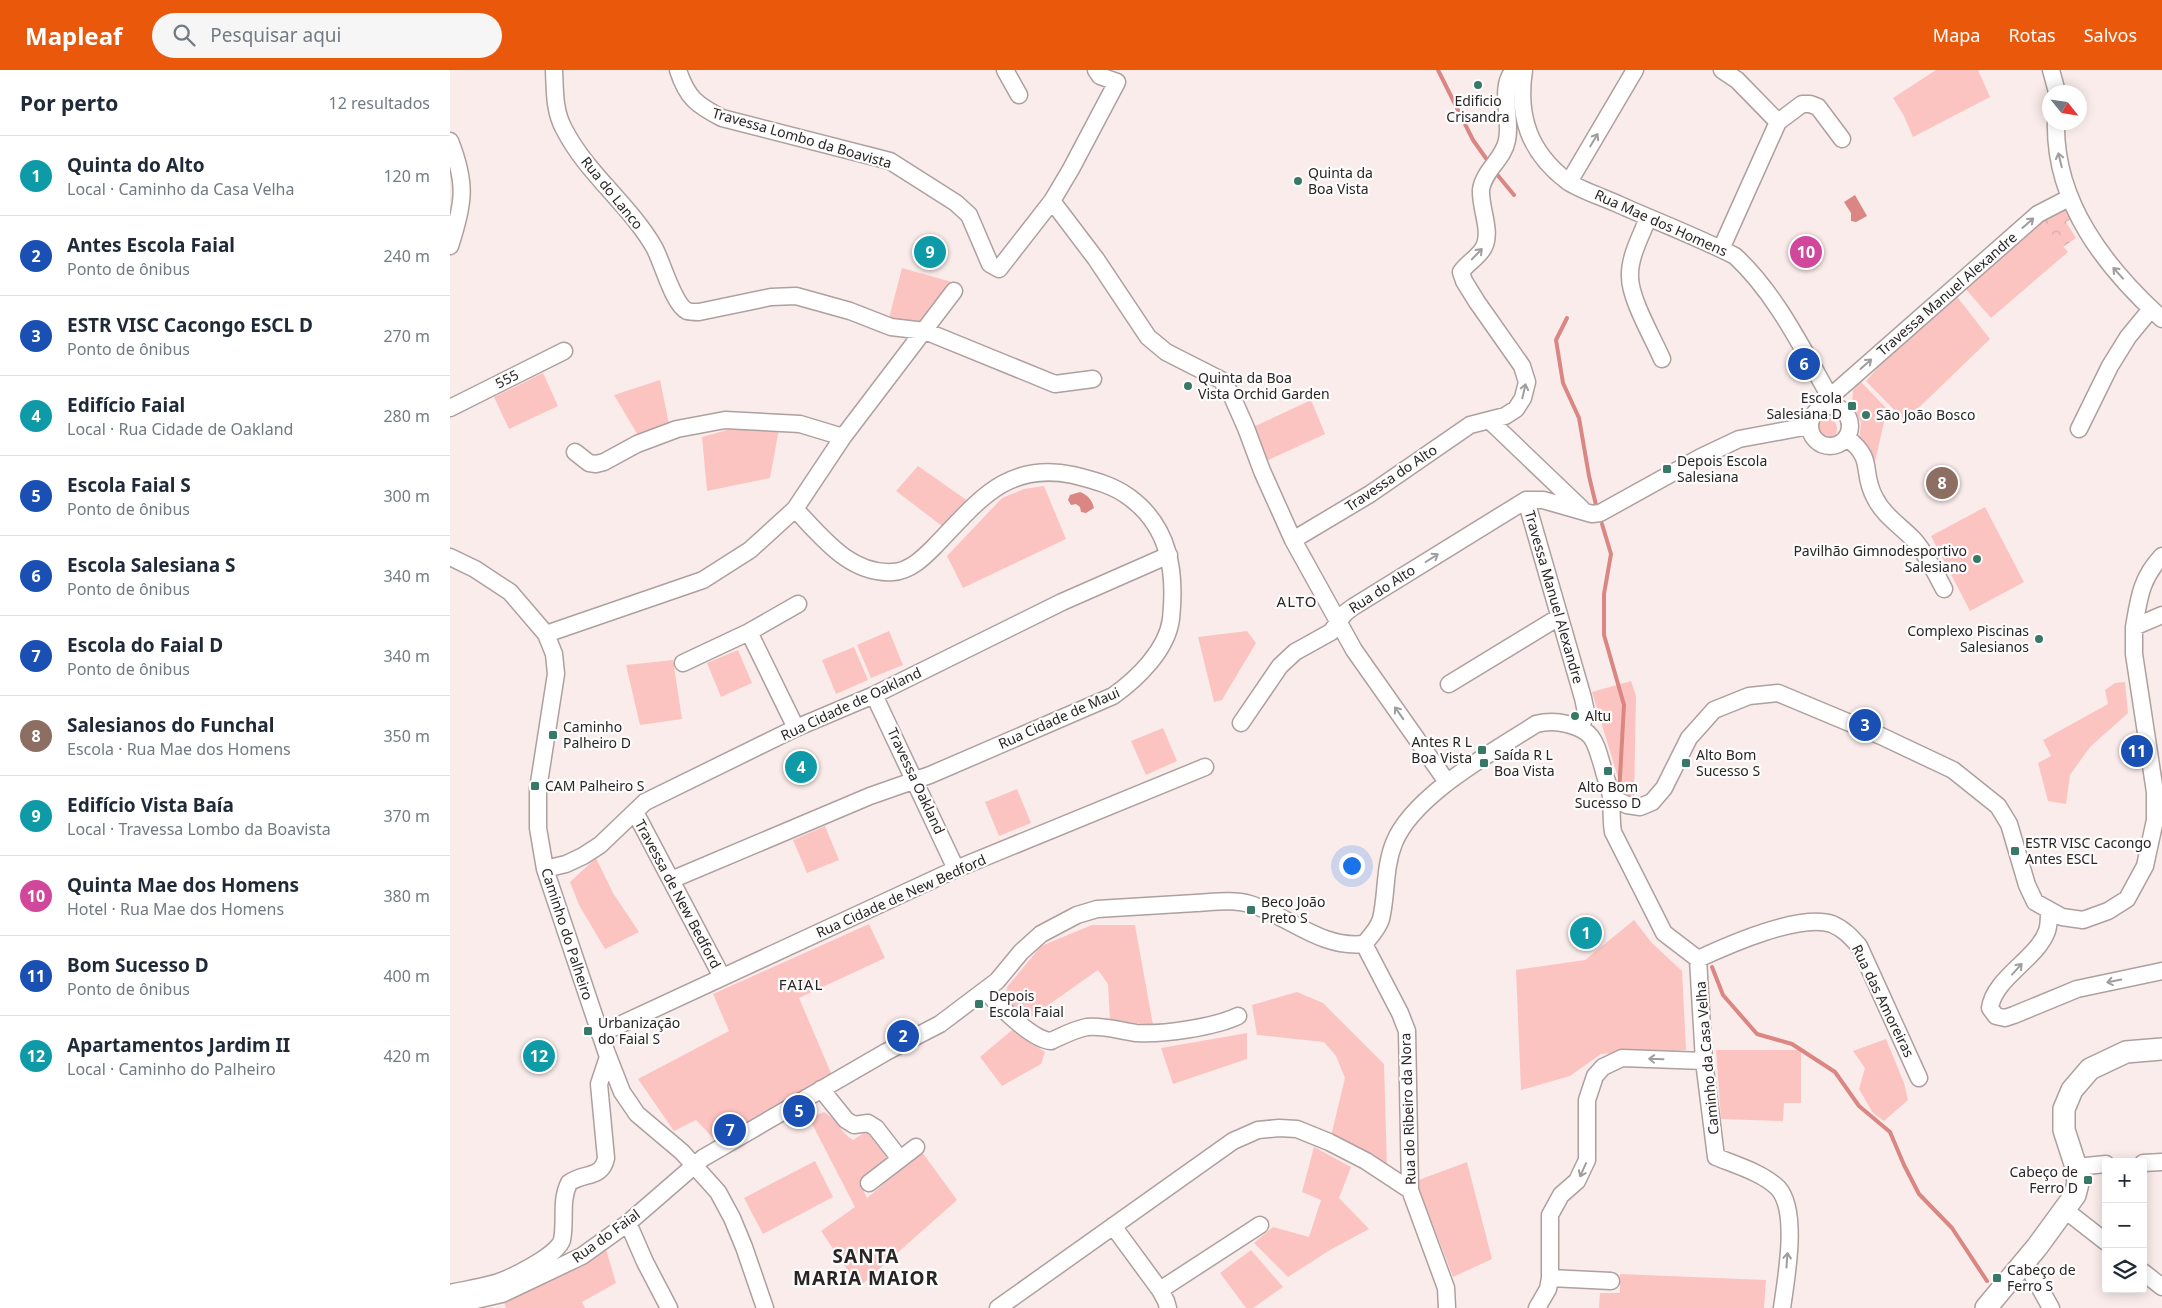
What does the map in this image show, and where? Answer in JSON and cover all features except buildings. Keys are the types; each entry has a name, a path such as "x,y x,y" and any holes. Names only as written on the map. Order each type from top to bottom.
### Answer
{"main road":[{"path":"1986,1308 2066,1210 2075,1195 2078,1183 2076,1167 2064,1130 2064,1109 2072,1090 2090,1069 2126,1052 2162,1049"}],"street":[{"name":"Rua do Lanco","path":"554,70 556,107 565,131 605,187 629,214 654,247 679,302 687,311 699,312 771,297 796,296 850,311 891,327 925,331"},
{"name":"Travessa Lombo da Boavista","path":"678,70 688,94 701,107 722,118 890,161 956,203 969,215 983,251 994,268 999,269 1003,266 1052,201"},
{"path":"1005,70 1019,95"},
{"path":"1096,70 1100,76 1117,82 1052,201 1096,259 1148,337 1166,352 1221,380 1226,386 1246,428 1262,471 1293,540 1340,621 1354,650 1447,782"},
{"name":"Travessa do Alto","path":"1293,540 1370,494 1470,425 1505,416 1516,409 1523,398 1527,382 1522,366 1468,288 1461,272 1484,247 1486,239 1481,191 1484,180 1507,144 1506,86 1510,74 1514,70"},
{"name":"Rua Mae dos Homens","path":"1524,70 1521,90 1525,124 1533,143 1545,160 1568,182 1721,248 1735,256 1747,267 1775,303 1830,401"},
{"path":"1568,182 1635,70"},
{"path":"1722,70 1743,75 1778,122"},
{"path":"2051,70 2055,85"},
{"path":"1721,248 1778,122 1802,104 1810,104 1818,107 1842,139"},
{"path":"2056,130 2056,143 2069,198 2077,216 2100,253 2156,314 2128,337 2110,366 2079,429"},
{"path":"450,141 457,158 463,186 461,213 450,246"},
{"name":"Travessa Manuel Alexandre","path":"1830,401 2038,214 2069,198"},
{"path":"1648,218 1631,262 1631,289 1662,359"},
{"path":"546,634 703,580 750,550 795,509 844,437 954,291"},
{"path":"925,331 1055,384 1093,379"},
{"name":"555","path":"450,408 564,351"},
{"path":"1830,401 1841,408 1848,416 1850,427 1847,438 1840,444 1824,446 1816,442 1811,435 1809,426 1812,416 1830,401"},
{"path":"575,452 589,462 596,464 604,462 637,444 677,429 725,420 800,424 844,437"},
{"path":"1490,421 1584,510"},
{"name":"Travessa Manuel Alexandre","path":"1581,728 1586,712 1526,500 1543,500 1584,510 1592,514 1600,513 1701,457 1739,439 1809,426"},
{"path":"1847,438 1860,448 1864,455 1869,485 1876,500 1888,516 1913,540 1929,560 1944,590"},
{"name":"Rua Cidade de Maui","path":"670,880 915,778 930,775 1113,696 1133,682 1148,664 1162,643 1170,622 1174,590 1169,555 1156,524 1140,504 1121,491 1095,480 1060,473 1033,473 1004,481 983,497 923,558 908,568 894,572 876,571 857,565 837,552 795,509"},
{"name":"Rua do Alto","path":"1241,723 1280,666 1295,652 1331,632 1353,607 1526,500"},
{"name":"Rua Cidade de Oakland","path":"545,869 566,864 600,845 645,802 796,728 874,695 1062,602 1169,555"},
{"path":"1611,797 1627,805 1640,807 1652,802 1664,788 1690,738 1714,710 1748,696 1778,694 1881,736 1953,770 1998,806 2009,824 2034,902 2049,912 2062,917 2084,920 2108,910 2127,899 2145,866 2155,820 2155,792 2134,654 2134,627 2140,591 2147,575 2162,556"},
{"name":"Caminho do Palheiro","path":"450,557 475,569 510,592 546,634 554,654 556,674 538,789 538,828 545,869 600,1034 622,1092 637,1114 694,1164 718,1192 732,1218 765,1308"},
{"path":"683,663 749,632 798,604"},
{"path":"2134,627 2162,615"},
{"path":"1449,684 1559,617"},
{"path":"749,632 796,728"},
{"name":"Travessa Oakland","path":"874,695 915,778 956,869"},
{"path":"1364,944 1374,933 1381,920 1385,876 1394,843 1409,819 1447,782 1536,724 1547,721 1560,722 1581,728 1590,735 1596,744 1611,797 1610,815 1612,832 1664,934 1698,959"},
{"name":"Rua Cidade de New Bedford","path":"600,1034 956,869 1206,767"},
{"name":"Travessa de New Bedford","path":"635,812 722,976"},
{"name":"Rua do Faial","path":"450,1306 502,1294 582,1256 628,1223 694,1164 754,1127 940,1024 986,991 1006,971 1021,952 1041,934 1077,915 1097,909 1227,901 1249,904 1281,917 1322,939 1344,945 1364,944"},
{"path":"2049,912 2048,925 2043,939 1994,995 1990,1008 1996,1016 2005,1018 2077,989 2162,971"},
{"name":"Rua das Amoreiras","path":"1698,959 1743,938 1804,923 1831,924 1848,933 1859,946 1919,1078"},
{"name":"Rua do Ribeiro da Nora","path":"1364,944 1400,1013 1407,1031 1410,1190 1446,1288 1447,1308"},
{"name":"Caminho da Casa Velha","path":"1698,959 1704,1061 1716,1157 1761,1177 1778,1188 1787,1203 1790,1220 1782,1308"},
{"path":"986,991 1030,1032 1041,1040 1046,1041 1051,1041 1085,1027 1100,1026 1138,1033 1159,1032 1223,1024 1238,1016"},
{"path":"450,1293 506,1279 550,1254 558,1247 562,1239 564,1199 569,1183 601,1170 606,1158 599,1084 608,1057"},
{"path":"1537,1308 1548,1289 1550,1278 1550,1215 1555,1204 1577,1181 1584,1170 1587,1160 1587,1100 1595,1076 1603,1067 1622,1058 1704,1061"},
{"path":"821,1089 846,1120 854,1125 868,1123 876,1128 900,1159"},
{"path":"998,1308 1234,1141 1258,1130 1297,1129 1329,1142 1366,1161 1410,1190"},
{"path":"868,1183 916,1147"},
{"path":"2147,1162 2162,1162"},
{"path":"2076,1167 2102,1164"},
{"path":"2066,1210 2102,1239"},
{"path":"628,1223 645,1262 669,1308"},
{"path":"1160,1290 1260,1225"},
{"path":"1113,1226 1160,1290 1168,1308"},
{"path":"2025,1261 2051,1308"},
{"path":"2147,1275 2162,1288"},
{"path":"1550,1278 1611,1281"}],"green space":[{"path":"1936,70 1978,70 1990,97 1913,137 1904,116 1893,98"},
{"path":"2063,205 2074,217 2066,222 2076,238 2063,247 2039,219"},
{"path":"2039,219 2068,252 1991,318 1962,285"},
{"path":"902,268 952,282 935,311 923,322 915,325 907,325 889,318"},
{"path":"1955,294 1990,339 1905,421 1866,381 1889,355"},
{"path":"543,373 558,406 509,429 494,397"},
{"path":"660,380 669,424 639,437 614,395"},
{"path":"1861,382 1887,409 1874,466 1859,441 1861,423 1852,403 1853,390"},
{"path":"1311,400 1325,434 1266,461 1251,428"},
{"path":"1825,417 1833,421 1837,429 1833,437 1825,441 1817,437 1813,429 1817,421"},
{"path":"762,427 779,429 770,478 707,491 702,437 727,430"},
{"path":"918,466 968,501 942,526 896,491"},
{"path":"1044,486 1066,539 963,588 947,556 1002,498 1024,489"},
{"name":"Pavilhão Gimnodesportivo Salesiano","path":"1985,507 2024,582 1970,611 1931,536"},
{"path":"889,631 903,665 871,678 857,645"},
{"path":"1247,631 1256,643 1222,700 1214,702 1198,637"},
{"path":"854,647 868,680 836,694 822,660"},
{"path":"738,650 752,683 721,697 707,663"},
{"path":"673,660 682,719 640,725 626,665"},
{"path":"1631,681 1636,696 1634,800 1622,791 1592,692"},
{"path":"2125,682 2128,713 2090,747 2070,775 2066,804 2048,801 2038,763 2051,756 2043,740 2108,704 2105,690 2115,683"},
{"path":"1163,728 1177,761 1146,775 1131,741"},
{"path":"1017,789 1031,823 999,836 985,802"},
{"path":"825,826 839,860 807,873 793,840"},
{"path":"596,858 613,893 639,932 605,949 579,905 570,882"},
{"path":"1634,920 1652,943 1682,971 1686,1050 1601,1054 1570,1076 1521,1090 1516,970 1585,960"},
{"path":"869,924 885,958 799,998 831,1073 717,1142 696,1120 674,1131 638,1079 729,1031 713,994"},
{"path":"1092,925 1135,925 1153,1025 1110,1020 1108,984 1098,970 1027,1020 1006,999 1007,987 1041,946"},
{"path":"1297,992 1323,1003 1384,1064 1387,1168 1331,1136 1345,1078 1336,1056 1324,1042 1257,1035 1252,1005"},
{"path":"1012,1030 1045,1052 1041,1064 1002,1086 980,1057"},
{"path":"1247,1033 1247,1059 1173,1084 1161,1048"},
{"path":"1886,1039 1904,1083 1908,1100 1884,1121 1873,1113 1859,1089 1865,1068 1853,1051"},
{"path":"1716,1050 1801,1050 1801,1103 1784,1103 1783,1121 1721,1119"},
{"path":"824,1112 853,1140 865,1132 870,1132 887,1158 860,1183 867,1198 922,1152 957,1200 859,1287 821,1231 855,1207 809,1118"},
{"path":"1314,1147 1351,1167 1339,1198 1369,1229 1330,1250 1288,1277 1254,1243 1273,1227 1309,1237 1321,1200 1302,1192"},
{"path":"815,1161 833,1197 763,1234 744,1198"},
{"path":"1467,1162 1492,1259 1453,1277 1416,1181"},
{"path":"605,1246 616,1283 582,1302 585,1308 506,1308 504,1302 583,1266"},
{"path":"1251,1250 1283,1287 1253,1308 1246,1308 1220,1273"},
{"path":"1620,1274 1766,1280 1764,1308 1599,1308 1600,1293 1620,1293"}],"shaded area":[{"path":"1855,195 1867,216 1856,222 1851,221 1851,213 1844,202"},
{"path":"1080,492 1089,498 1094,508 1086,513 1081,512 1080,507 1076,504 1071,505 1068,500 1070,495"}],"waterway":[{"path":"1438,70 1473,140 1490,164"},
{"path":"1495,172 1514,195"},
{"path":"1567,318 1556,340 1563,383 1579,418 1596,505"},
{"path":"1602,524 1611,554 1604,594 1604,635 1624,705 1619,795"},
{"path":"1712,967 1723,995 1757,1034 1792,1044 1835,1072 1859,1106 1890,1132 1919,1194 1952,1228 1987,1281"}],"place":[{"name":"Edificio Crisandra","path":"1478,85"},
{"name":"Quinta da Boa Vista","path":"1298,181"},
{"name":"Edifício Vista Baía","path":"930,252"},
{"name":"Quinta Mae dos Homens","path":"1806,252"},
{"name":"Escola Salesiana S","path":"1804,364"},
{"name":"Quinta da Boa Vista Orchid Garden","path":"1188,386"},
{"name":"Escola Salesiana D","path":"1852,406"},
{"name":"São João Bosco","path":"1866,415"},
{"name":"Depois Escola Salesiana","path":"1667,469"},
{"name":"Salesianos do Funchal","path":"1942,483"},
{"name":"Pavilhão Gimnodesportivo Salesiano","path":"1977,559"},
{"name":"Complexo Piscinas Salesianos","path":"2039,639"},
{"name":"Altu","path":"1575,716"},
{"name":"ESTR VISC Cacongo ESCL D","path":"1865,725"},
{"name":"Caminho Palheiro D","path":"553,735"},
{"name":"Antes R L Boa Vista","path":"1482,750"},
{"name":"Bom Sucesso D","path":"2137,751"},
{"name":"Saída R L Boa Vista","path":"1484,763"},
{"name":"Alto Bom Sucesso S","path":"1686,763"},
{"name":"Edifício Faial","path":"801,767"},
{"name":"Alto Bom Sucesso D","path":"1608,771"},
{"name":"CAM Palheiro S","path":"535,786"},
{"name":"ESTR VISC Cacongo Antes ESCL","path":"2015,851"},
{"name":"Beco João Preto S","path":"1251,910"},
{"name":"Quinta do Alto","path":"1586,933"},
{"name":"Depois Escola Faial","path":"979,1004"},
{"name":"Urbanização do Faial S","path":"588,1031"},
{"name":"Antes Escola Faial","path":"903,1036"},
{"name":"Apartamentos Jardim II","path":"539,1056"},
{"name":"Escola Faial S","path":"799,1111"},
{"name":"Escola do Faial D","path":"730,1130"},
{"name":"Cabeço de Ferro D","path":"2088,1180"},
{"name":"Cabeço de Ferro S","path":"1997,1278"}],"district":[{"name":"ALTO","path":"1297,602"},
{"name":"FAIAL","path":"801,985"},
{"name":"SANTA MARIA MAIOR","path":"866,1267"}]}
